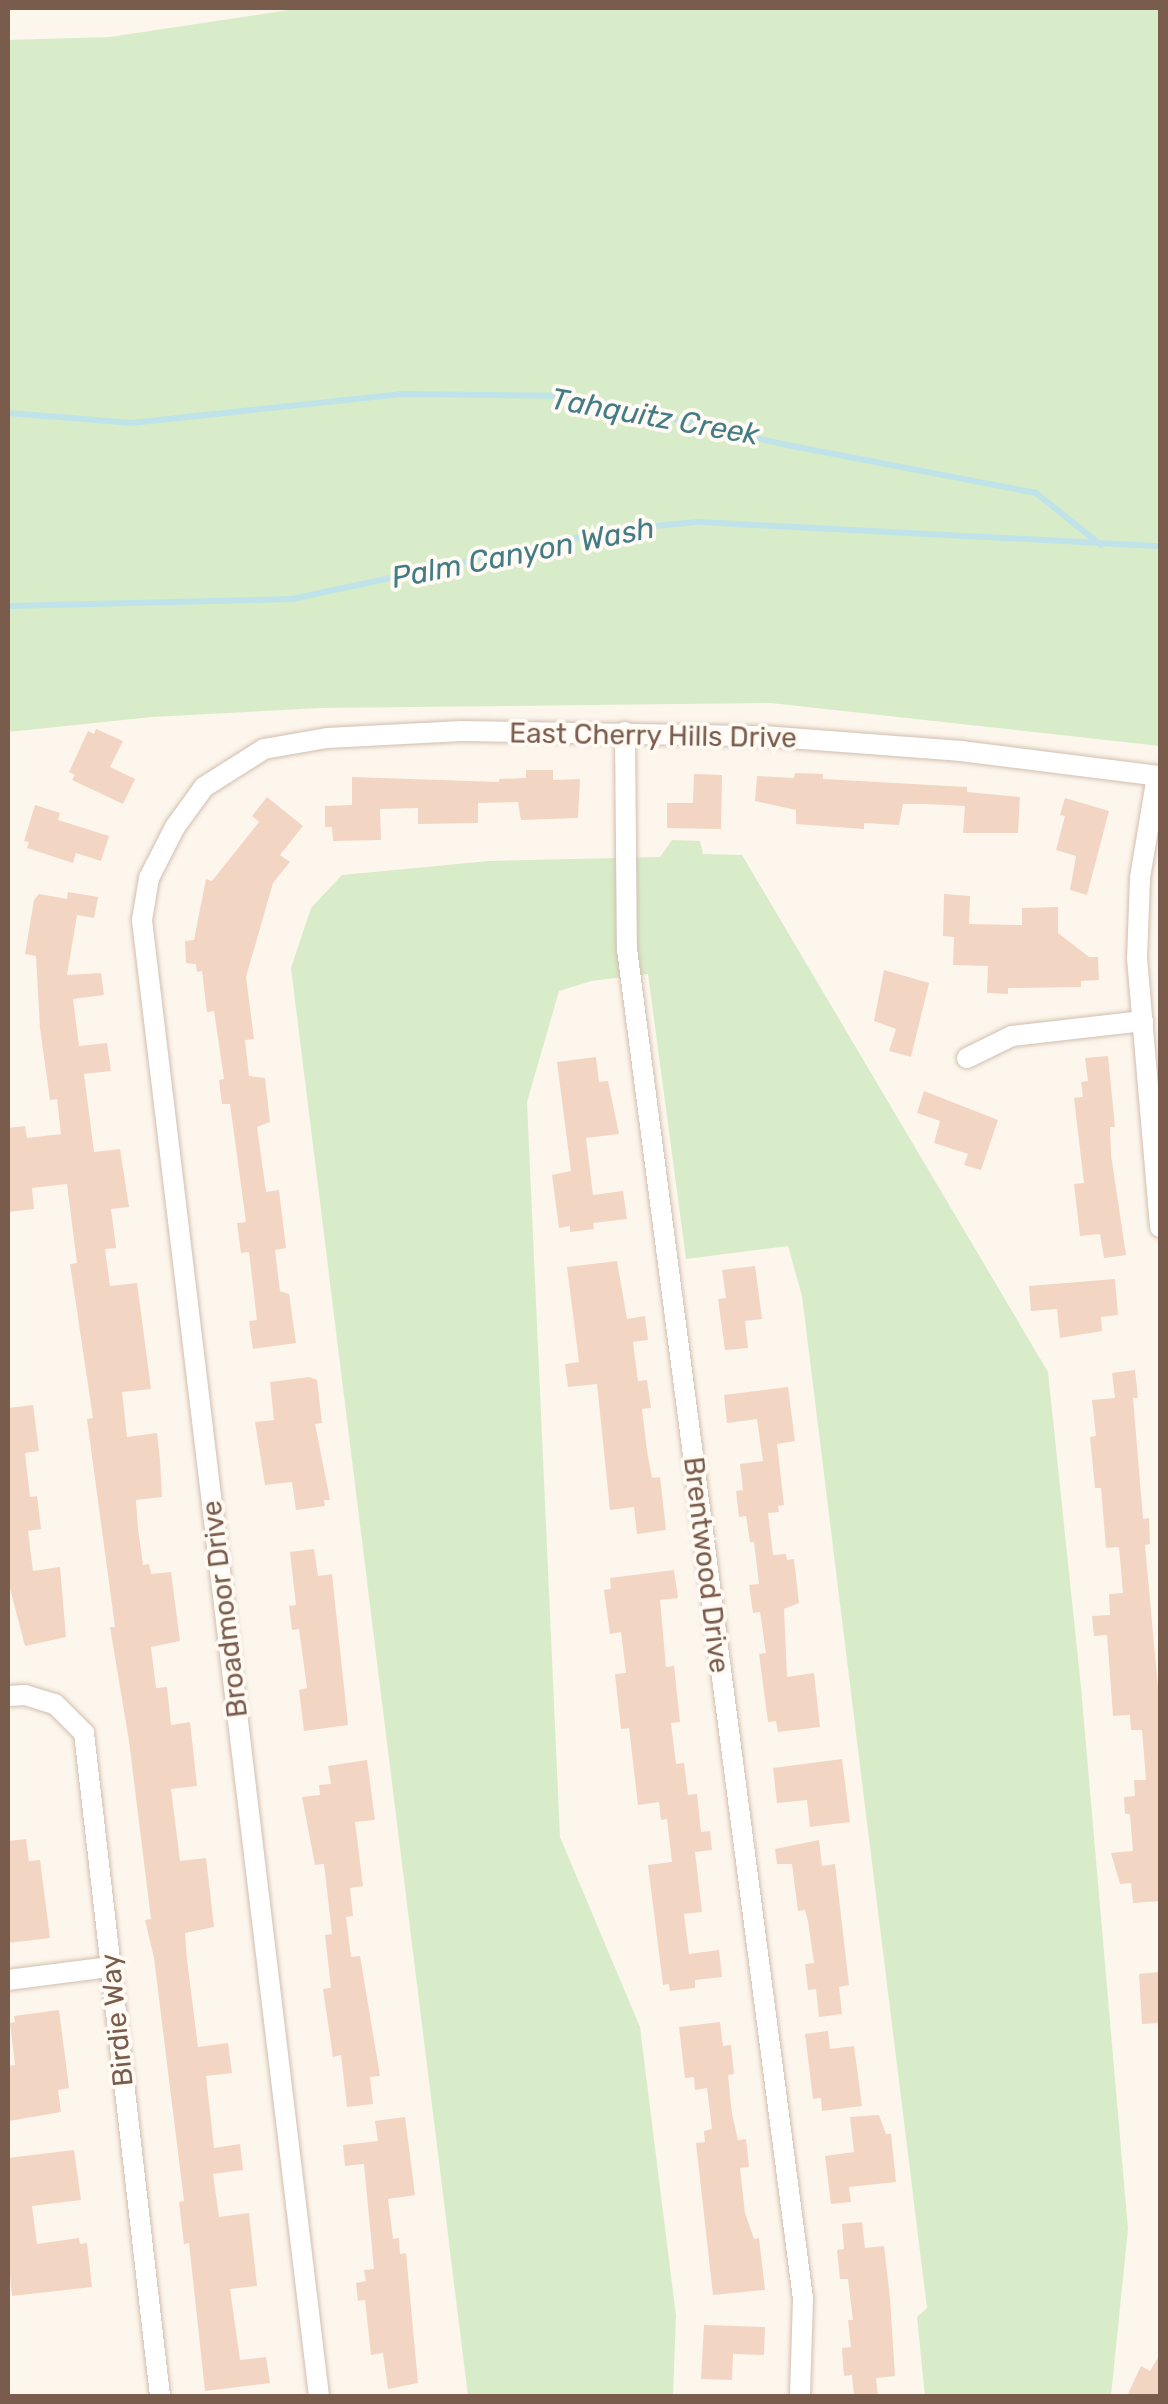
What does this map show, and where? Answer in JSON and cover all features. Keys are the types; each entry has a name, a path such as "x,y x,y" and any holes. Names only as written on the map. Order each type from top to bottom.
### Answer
{"street":[{"name":"East Cherry Hills Drive","path":"175,827 204,787 264,749 327,738 462,731 764,736 961,752 1159,776"},
{"name":"Brentwood Drive","path":"625,732 627,949 803,2299 800,2396"},
{"path":"1159,776 1140,878 1137,958 1160,1227"},
{"name":"Broadmoor Drive","path":"175,827 149,878 142,920 320,2396"},
{"path":"967,1058 1012,1036 1143,1020"},
{"name":"Birdie Way","path":"8,1696 25,1695 55,1704 84,1733 160,2396"},
{"path":"8,1980 110,1967"}],"green space":[{"path":"302,8 1160,8 1160,746 771,703 319,708 152,717 8,732 8,40 110,37"},
{"path":"672,840 700,841 703,854 742,855 1048,1372 1081,1687 1128,2229 1111,2396 925,2396 917,2317 927,2308 802,1296 788,1246 686,1259 648,974 591,981 559,991 527,1102 560,1837 640,2027 676,2316 673,2396 468,2396 291,968 311,908 342,875 489,861 660,857"}],"building":[{"path":"96,729 123,741 110,767 135,779 123,804 72,780 75,775 69,772 88,731 94,734"},
{"path":"526,770 553,770 553,780 580,779 578,818 521,820 518,802 478,803 478,823 418,824 418,808 380,809 381,840 333,841 332,827 325,827 325,806 352,805 352,777 499,782 526,778"},
{"path":"795,773 823,774 823,779 967,787 967,792 1020,797 1018,833 963,833 965,806 926,804 903,804 899,825 864,823 864,829 796,824 796,810 755,801 757,776 794,778"},
{"path":"694,774 722,775 721,829 667,828 667,803 693,803"},
{"path":"267,797 303,826 280,855 290,862 273,883 246,977 254,1039 245,1040 249,1076 265,1078 270,1122 257,1127 266,1192 279,1190 286,1248 275,1250 280,1291 289,1294 296,1343 253,1349 249,1321 257,1320 249,1252 241,1253 237,1223 246,1222 230,1104 222,1104 219,1080 224,1079 214,1011 207,1012 202,971 197,972 196,964 186,963 185,941 194,940 206,879 212,881 259,822 252,816"},
{"path":"1065,798 1109,811 1087,895 1070,890 1076,856 1056,850 1065,816 1060,815"},
{"path":"35,805 60,813 58,820 109,836 101,861 76,853 73,863 27,848 29,842 24,841"},
{"path":"68,892 98,897 94,918 77,915 67,975 101,973 104,995 73,999 79,1046 107,1043 111,1071 84,1074 94,1152 120,1149 129,1207 111,1209 116,1248 105,1249 110,1286 137,1283 151,1389 122,1392 127,1437 157,1433 162,1497 136,1500 138,1529 143,1565 149,1564 151,1574 171,1572 180,1641 151,1647 156,1688 167,1687 171,1725 190,1722 197,1786 171,1789 180,1861 206,1858 214,1927 185,1933 187,1960 198,2047 228,2043 232,2073 206,2076 214,2148 240,2144 243,2170 213,2174 219,2217 249,2213 257,2286 230,2289 240,2360 266,2357 270,2383 205,2391 189,2243 184,2244 179,2202 184,2201 154,1958 145,1920 151,1919 129,1741 110,1627 115,1627 87,1419 93,1418 70,1264 77,1263 67,1184 32,1188 34,1209 8,1212 8,1128 25,1126 27,1138 61,1134 57,1099 50,1100 36,956 25,954 34,900 39,894 67,899"},
{"path":"944,894 970,896 969,924 1022,925 1022,908 1058,907 1058,933 1089,957 1098,957 1099,980 1081,981 1081,987 1008,988 1008,994 987,993 988,966 953,965 954,937 943,936"},
{"path":"884,970 929,983 911,1057 889,1051 896,1029 874,1021"},
{"path":"1108,1056 1115,1127 1110,1127 1111,1155 1126,1255 1104,1258 1100,1234 1080,1236 1074,1184 1084,1183 1074,1098 1083,1097 1081,1082 1088,1081 1085,1058"},
{"path":"596,1057 599,1082 608,1081 619,1134 586,1138 593,1195 623,1191 627,1219 593,1223 594,1229 570,1232 570,1226 559,1228 552,1175 571,1171 557,1062"},
{"path":"924,1091 998,1120 981,1170 964,1165 968,1154 934,1143 940,1121 917,1113"},
{"path":"617,1261 627,1319 645,1316 648,1340 633,1342 638,1381 647,1380 651,1408 642,1409 647,1451 652,1478 660,1477 666,1530 637,1534 634,1507 610,1510 597,1384 568,1387 565,1364 579,1362 567,1267"},
{"path":"755,1266 762,1319 745,1321 748,1348 725,1350 718,1299 726,1298 722,1270"},
{"path":"1115,1279 1118,1315 1101,1317 1102,1331 1060,1338 1057,1309 1031,1311 1029,1286"},
{"path":"1135,1370 1138,1398 1133,1398 1143,1519 1149,1518 1150,1544 1145,1545 1160,1710 1160,1901 1133,1903 1131,1883 1120,1884 1111,1853 1133,1851 1130,1814 1125,1814 1124,1797 1135,1796 1134,1780 1146,1780 1142,1730 1131,1730 1130,1715 1113,1716 1107,1635 1094,1636 1092,1616 1110,1615 1109,1594 1123,1593 1119,1547 1106,1548 1101,1488 1095,1488 1090,1437 1096,1436 1092,1400 1115,1398 1112,1373"},
{"path":"309,1377 317,1380 322,1423 315,1424 330,1500 324,1500 325,1506 296,1510 292,1482 265,1485 255,1422 274,1420 270,1382"},
{"path":"788,1387 795,1441 777,1444 784,1505 778,1506 779,1512 768,1513 773,1555 786,1554 787,1560 794,1559 799,1603 784,1609 787,1677 814,1673 820,1727 778,1732 776,1721 768,1722 759,1654 766,1653 760,1612 753,1613 749,1585 759,1584 754,1542 750,1542 746,1516 739,1517 736,1491 743,1490 740,1464 763,1461 757,1419 727,1423 724,1395"},
{"path":"33,1405 39,1451 25,1453 30,1497 37,1496 41,1529 28,1531 33,1571 60,1567 66,1637 25,1646 8,1581 8,1408"},
{"path":"314,1549 318,1576 332,1574 348,1725 304,1731 299,1690 307,1688 299,1629 292,1630 289,1606 296,1605 290,1552"},
{"path":"674,1570 678,1598 660,1600 666,1667 674,1666 680,1722 671,1723 676,1764 684,1763 688,1795 697,1794 701,1832 710,1831 712,1850 695,1852 702,1912 684,1914 689,1954 719,1950 722,1977 695,1980 695,1988 670,1991 669,1984 663,1985 648,1865 672,1862 667,1819 661,1820 659,1802 638,1805 629,1728 621,1729 615,1674 626,1673 621,1632 610,1634 604,1590 611,1589 610,1578"},
{"path":"842,1759 850,1822 810,1827 807,1800 777,1803 773,1768"},
{"path":"367,1760 375,1820 355,1822 363,1886 350,1888 353,1916 346,1917 351,1957 360,1956 380,2076 370,2077 373,2104 347,2107 341,2055 333,2057 323,1989 331,1988 325,1935 332,1934 324,1864 315,1865 302,1797 320,1795 319,1785 331,1784 328,1766"},
{"path":"26,1839 29,1861 40,1860 50,1938 8,1943 8,1841"},
{"path":"819,1840 822,1866 835,1864 849,1985 839,1987 842,2014 819,2017 816,1989 808,1990 805,1964 814,1963 808,1921 805,1910 798,1911 792,1864 777,1864 775,1849"},
{"path":"1160,1972 1160,2023 1142,2024 1139,1974"},
{"path":"59,2010 69,2088 58,2090 61,2112 9,2121 8,2066 15,2065 10,2023 15,2022 14,2016"},
{"path":"720,2022 723,2046 731,2045 734,2074 728,2075 732,2114 738,2140 746,2139 749,2167 740,2168 745,2213 754,2239 759,2238 765,2290 713,2295 696,2143 705,2142 704,2131 712,2129 707,2088 695,2090 694,2077 685,2078 679,2027"},
{"path":"828,2031 830,2049 854,2046 862,2106 822,2111 821,2098 813,2099 805,2034"},
{"path":"879,2115 886,2134 891,2134 896,2182 849,2187 851,2202 831,2204 825,2156 854,2152 850,2117"},
{"path":"405,2117 415,2195 388,2199 393,2239 399,2238 400,2254 406,2253 418,2383 388,2389 383,2353 371,2355 365,2300 358,2301 356,2283 366,2281 364,2270 374,2269 364,2164 345,2166 343,2145 378,2141 375,2121"},
{"path":"74,2150 81,2200 32,2206 37,2244 79,2238 80,2244 87,2243 92,2287 12,2296 8,2158"},
{"path":"862,2222 865,2248 884,2246 890,2298 895,2376 876,2378 878,2396 854,2396 852,2375 844,2376 842,2348 851,2347 848,2320 853,2320 848,2279 840,2279 837,2250 844,2249 842,2224"},
{"path":"704,2325 765,2327 764,2355 733,2354 732,2380 701,2379"},
{"path":"1160,2354 1160,2396 1127,2396 1141,2366 1150,2371"}],"waterway":[{"name":"Tahquitz Creek","path":"8,413 131,423 402,394 573,396 787,445 1036,493 1101,545"},
{"name":"Palm Canyon Wash","path":"8,606 292,599 619,529 699,522 1160,546"}]}
